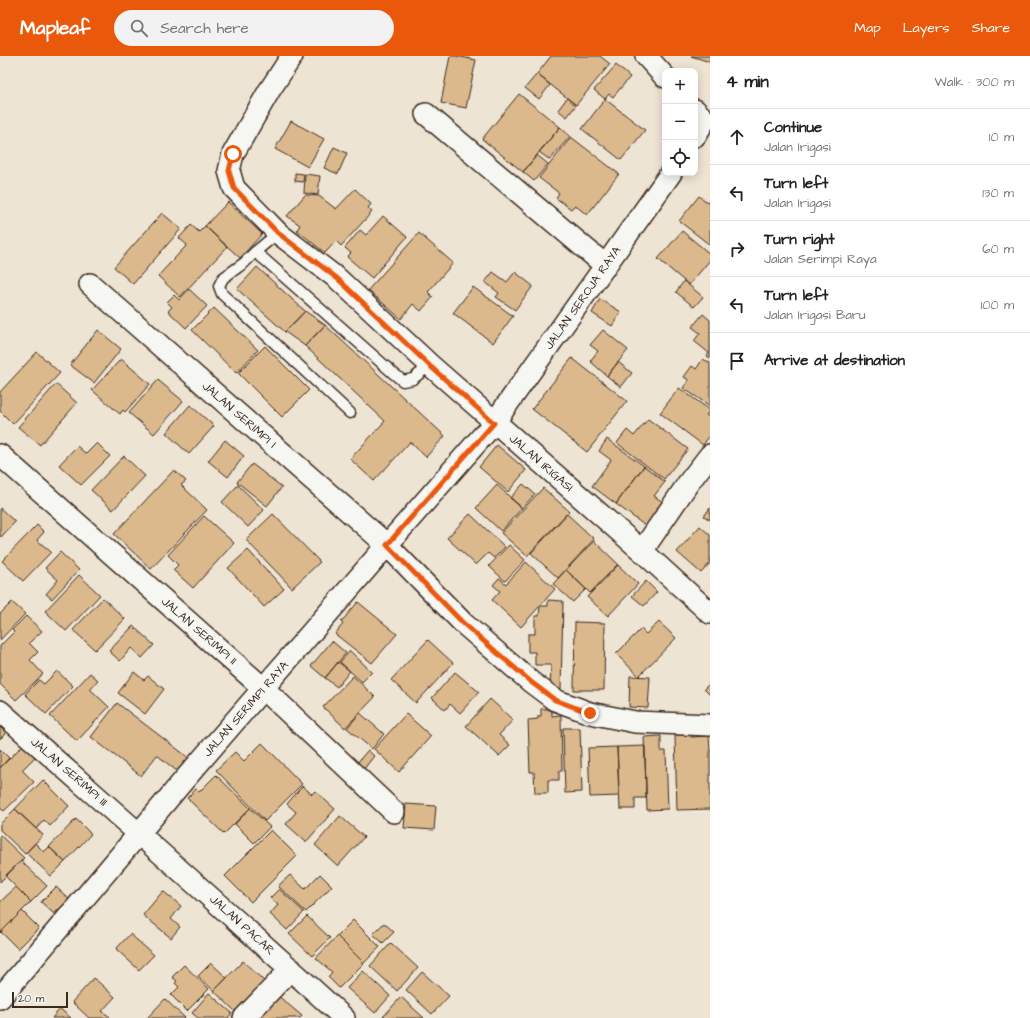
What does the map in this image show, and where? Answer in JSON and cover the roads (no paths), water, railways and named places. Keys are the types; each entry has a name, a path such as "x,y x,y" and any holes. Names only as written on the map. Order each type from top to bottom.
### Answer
{"street":[{"name":"JALAN IRIGASI","path":"292,56 269,91 233,154 229,171 234,188 278,233 338,279 430,366 642,551 710,613"},
{"path":"646,56 662,74"},
{"path":"426,114 606,266"},
{"name":"JALAN SEROJA RAYA","path":"494,423 669,176"},
{"name":"JALAN SERIMPI I","path":"90,284 387,545 464,624 531,682 555,700 590,713 635,722 710,725"},
{"name":"JALAN SERIMPI RAYA","path":"3,990 494,423"},
{"name":"JALAN SERIMPI II","path":"0,455 263,688 394,812"},
{"path":"642,551 689,482 710,455"},
{"name":"JALAN SERIMPI III","path":"0,711 139,833"},
{"name":"JALAN PACAR","path":"139,833 344,1018"},
{"path":"244,1018 290,969"}],"lane":[{"path":"278,233 244,263 223,278 219,286 222,294 350,413"},
{"path":"255,252 403,381 413,379 430,366"}]}
